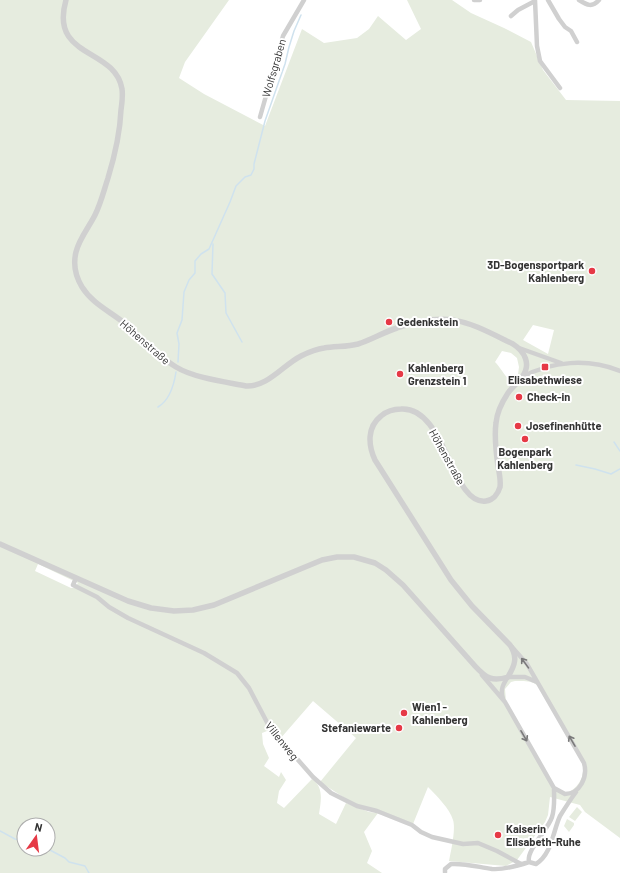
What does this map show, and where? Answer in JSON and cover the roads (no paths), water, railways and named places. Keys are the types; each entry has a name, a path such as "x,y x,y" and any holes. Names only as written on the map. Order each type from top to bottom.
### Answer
{"street":[{"name":"Höhenstraße","path":"66,0 63,18 64,27 68,37 77,46 112,69 119,80 122,93 120,129 117,148 97,211 76,251 74,263 76,272 83,288 91,298 123,322 174,366 181,370 213,379 246,386 258,385 298,358 312,351 322,348 353,345 396,328 416,322 435,318 452,318 468,323 519,348 562,363 598,365 620,371"},
{"name":"Wolfsgraben","path":"260,117 281,41 304,0"},
{"path":"474,0 480,0"},
{"path":"511,16 535,0 537,46 540,61 560,88"},
{"path":"548,0 559,19 565,27 571,31 577,42"},
{"path":"579,0 591,6 596,4 599,0"},
{"name":"Höhenstraße","path":"519,348 526,360 526,366 522,377"},
{"name":"Höhenstraße","path":"562,363 539,369 522,377 505,397 496,419 495,440 500,484 497,494 490,500 479,501 472,498 466,492 434,432 424,418 415,412 409,409 399,409 382,415 374,424 370,440 371,450 375,460 451,580 472,606 527,664 586,767 585,776 581,784"},
{"path":"0,544 136,605 161,610 185,611 214,605 322,560 337,557 361,559 380,566 397,579 475,666 505,702 554,788 561,794 568,794 575,791 581,784"},
{"name":"Villenweg","path":"76,578 73,585 97,597 109,607 128,618 204,653 237,673 249,688 270,728 313,777 331,792 356,806 367,810 377,811 412,825 421,832 432,837 463,844 478,843 521,864"},
{"path":"505,702 502,690 512,671 516,658 514,650 510,645"},
{"path":"475,666 484,675 492,679 525,677 538,682"},
{"path":"445,872 445,869 451,864 466,864 493,869 529,862 536,864 542,859 549,847 561,814 581,784"},
{"path":"529,862 529,853 552,818 554,788"}],"waterway":[{"path":"178,362 179,344 177,333 182,320 184,292 189,280 195,273 195,261 201,254 209,249 236,186 245,177 251,175 254,169 265,121 285,64 294,31 301,15"},
{"path":"213,244 212,274 225,293 226,313 242,342"},
{"name":"Wolfsgraben","path":"158,407 166,400 173,387 176,372"},
{"path":"614,442 620,451"},
{"path":"576,465 611,474 620,469"},
{"path":"0,831 16,839"},
{"path":"56,853 69,862 85,866 89,873"}],"place":[{"name":"3D-Bogensportpark Kahlenberg","path":"592,271"},
{"name":"Gedenkstein","path":"389,322"},
{"name":"Elisabethwiese","path":"545,367"},
{"name":"Kahlenberg Grenzstein 1","path":"400,374"},
{"name":"Check-in","path":"519,397"},
{"name":"Josefinenhütte","path":"518,426"},
{"name":"Bogenpark Kahlenberg","path":"525,439"},
{"name":"Wien1 - Kahlenberg","path":"404,713"},
{"name":"Stefaniewarte","path":"399,728"},
{"name":"Kaiserin Elisabeth-Ruhe","path":"498,835"}]}
